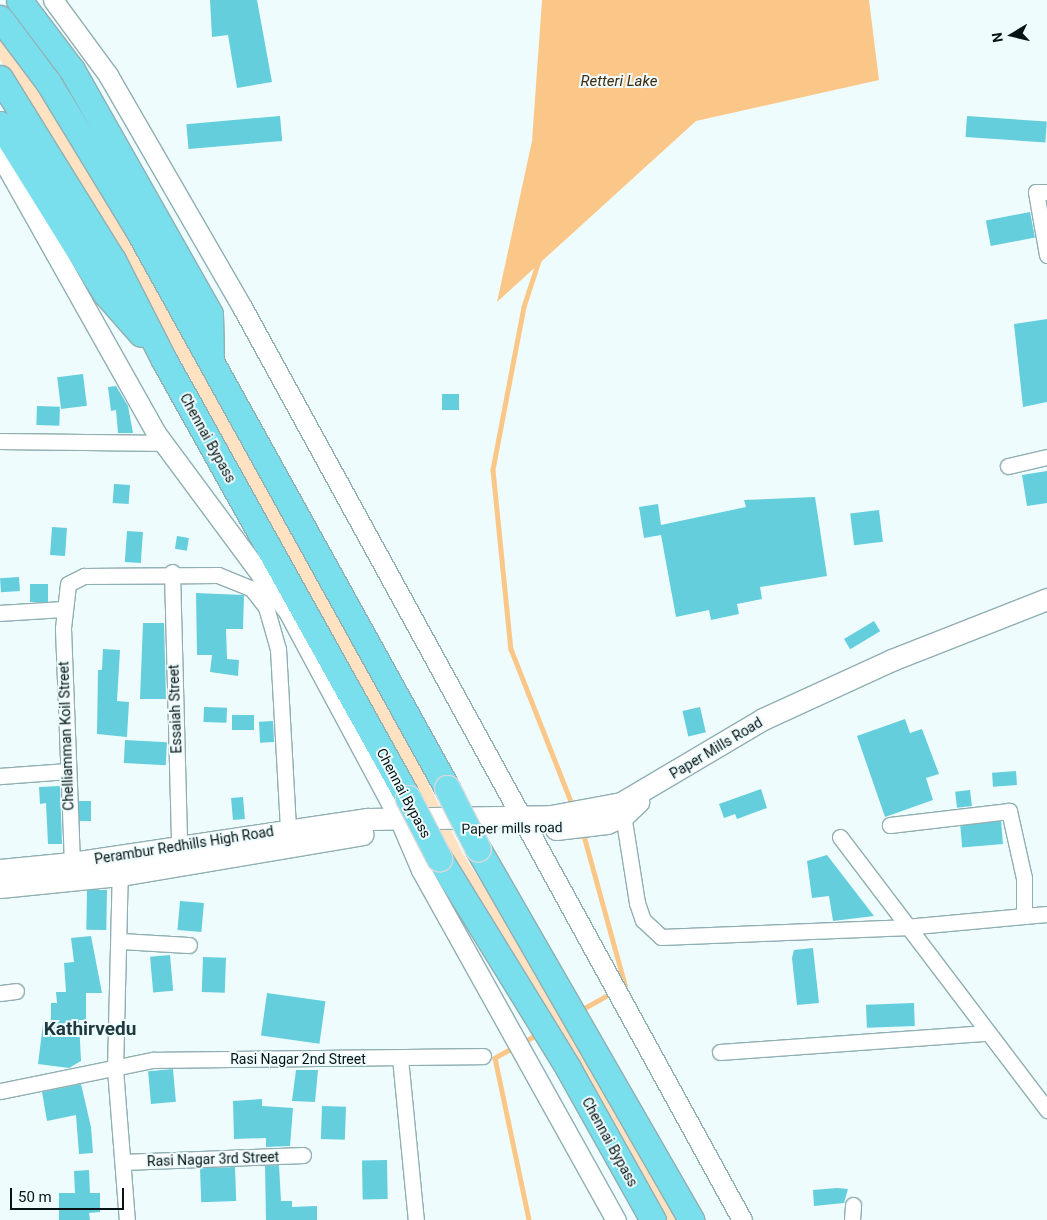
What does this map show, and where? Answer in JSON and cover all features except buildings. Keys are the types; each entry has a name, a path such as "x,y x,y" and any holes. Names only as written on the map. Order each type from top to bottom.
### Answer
{"highway":[{"path":"19,0 72,70 210,314 211,365"},
{"path":"40,27 42,0"},
{"path":"0,18 63,107 138,230 211,365 447,788 478,850 688,1213"},
{"path":"0,78 113,260 164,360"},
{"path":"0,124 106,294 164,360"},
{"name":"Chennai Bypass","path":"164,360 403,815 439,858 568,1068 653,1220"}],"main road":[{"name":"Paper Mills Road","path":"655,784 763,719 892,660 1047,599"},
{"name":"Paper mills road","path":"615,812 655,784"},
{"name":"Paper Mills Road","path":"368,819 403,815 525,829 615,812"},
{"name":"Perambur Redhills High Road","path":"0,887 120,865 354,834 403,815"},
{"name":"Perambur Redhills High Road","path":"0,870 72,863 120,865 179,845 288,828 368,819"}],"street":[{"path":"53,0 108,75 242,307 525,829 689,1128 742,1220"},
{"path":"1,158 164,443 289,613 403,815 616,1220"},
{"path":"1047,192 1036,192 1047,255"},
{"path":"0,441 164,443"},
{"path":"1008,466 1047,457"},
{"name":"Chelliamman Koil Street","path":"72,863 67,771 64,609 68,584 75,578 172,572 236,579 251,588 266,606 281,674 288,828"},
{"name":"Essaiah Street","path":"172,572 179,845"},
{"path":"0,613 64,609"},
{"path":"0,776 67,771"},
{"path":"890,825 1009,811 1024,878 1024,916"},
{"path":"615,812 637,903 643,920 661,937 905,927 1047,914"},
{"path":"840,837 905,927 986,1033 1041,1093 1047,1110"},
{"path":"120,865 120,941 115,1069 124,1162 127,1220"},
{"path":"120,941 190,945"},
{"path":"0,993 16,991"},
{"path":"720,1052 986,1033"},
{"name":"Rasi Nagar 2nd Street","path":"0,1091 153,1060 483,1056"},
{"path":"400,1058 416,1220"},
{"name":"Rasi Nagar 3rd Street","path":"124,1162 303,1156"}],"shaded area":[{"path":"0,36 82,157 386,697 463,854 563,1010 683,1220 663,1220 454,861 177,354 70,166 0,60"}],"water":[{"name":"Retteri Lake","path":"542,0 869,0 879,80 696,121 497,302 532,141"}],"waterway":[{"path":"539,261 524,307 493,470 511,649 573,806"},
{"path":"583,832 625,985 620,988"},
{"path":"579,1011 613,992"},
{"path":"522,1043 539,1033"},
{"path":"515,1047 495,1058 529,1220"}],"district":[{"name":"Kathirvedu","path":"90,1029"}]}
